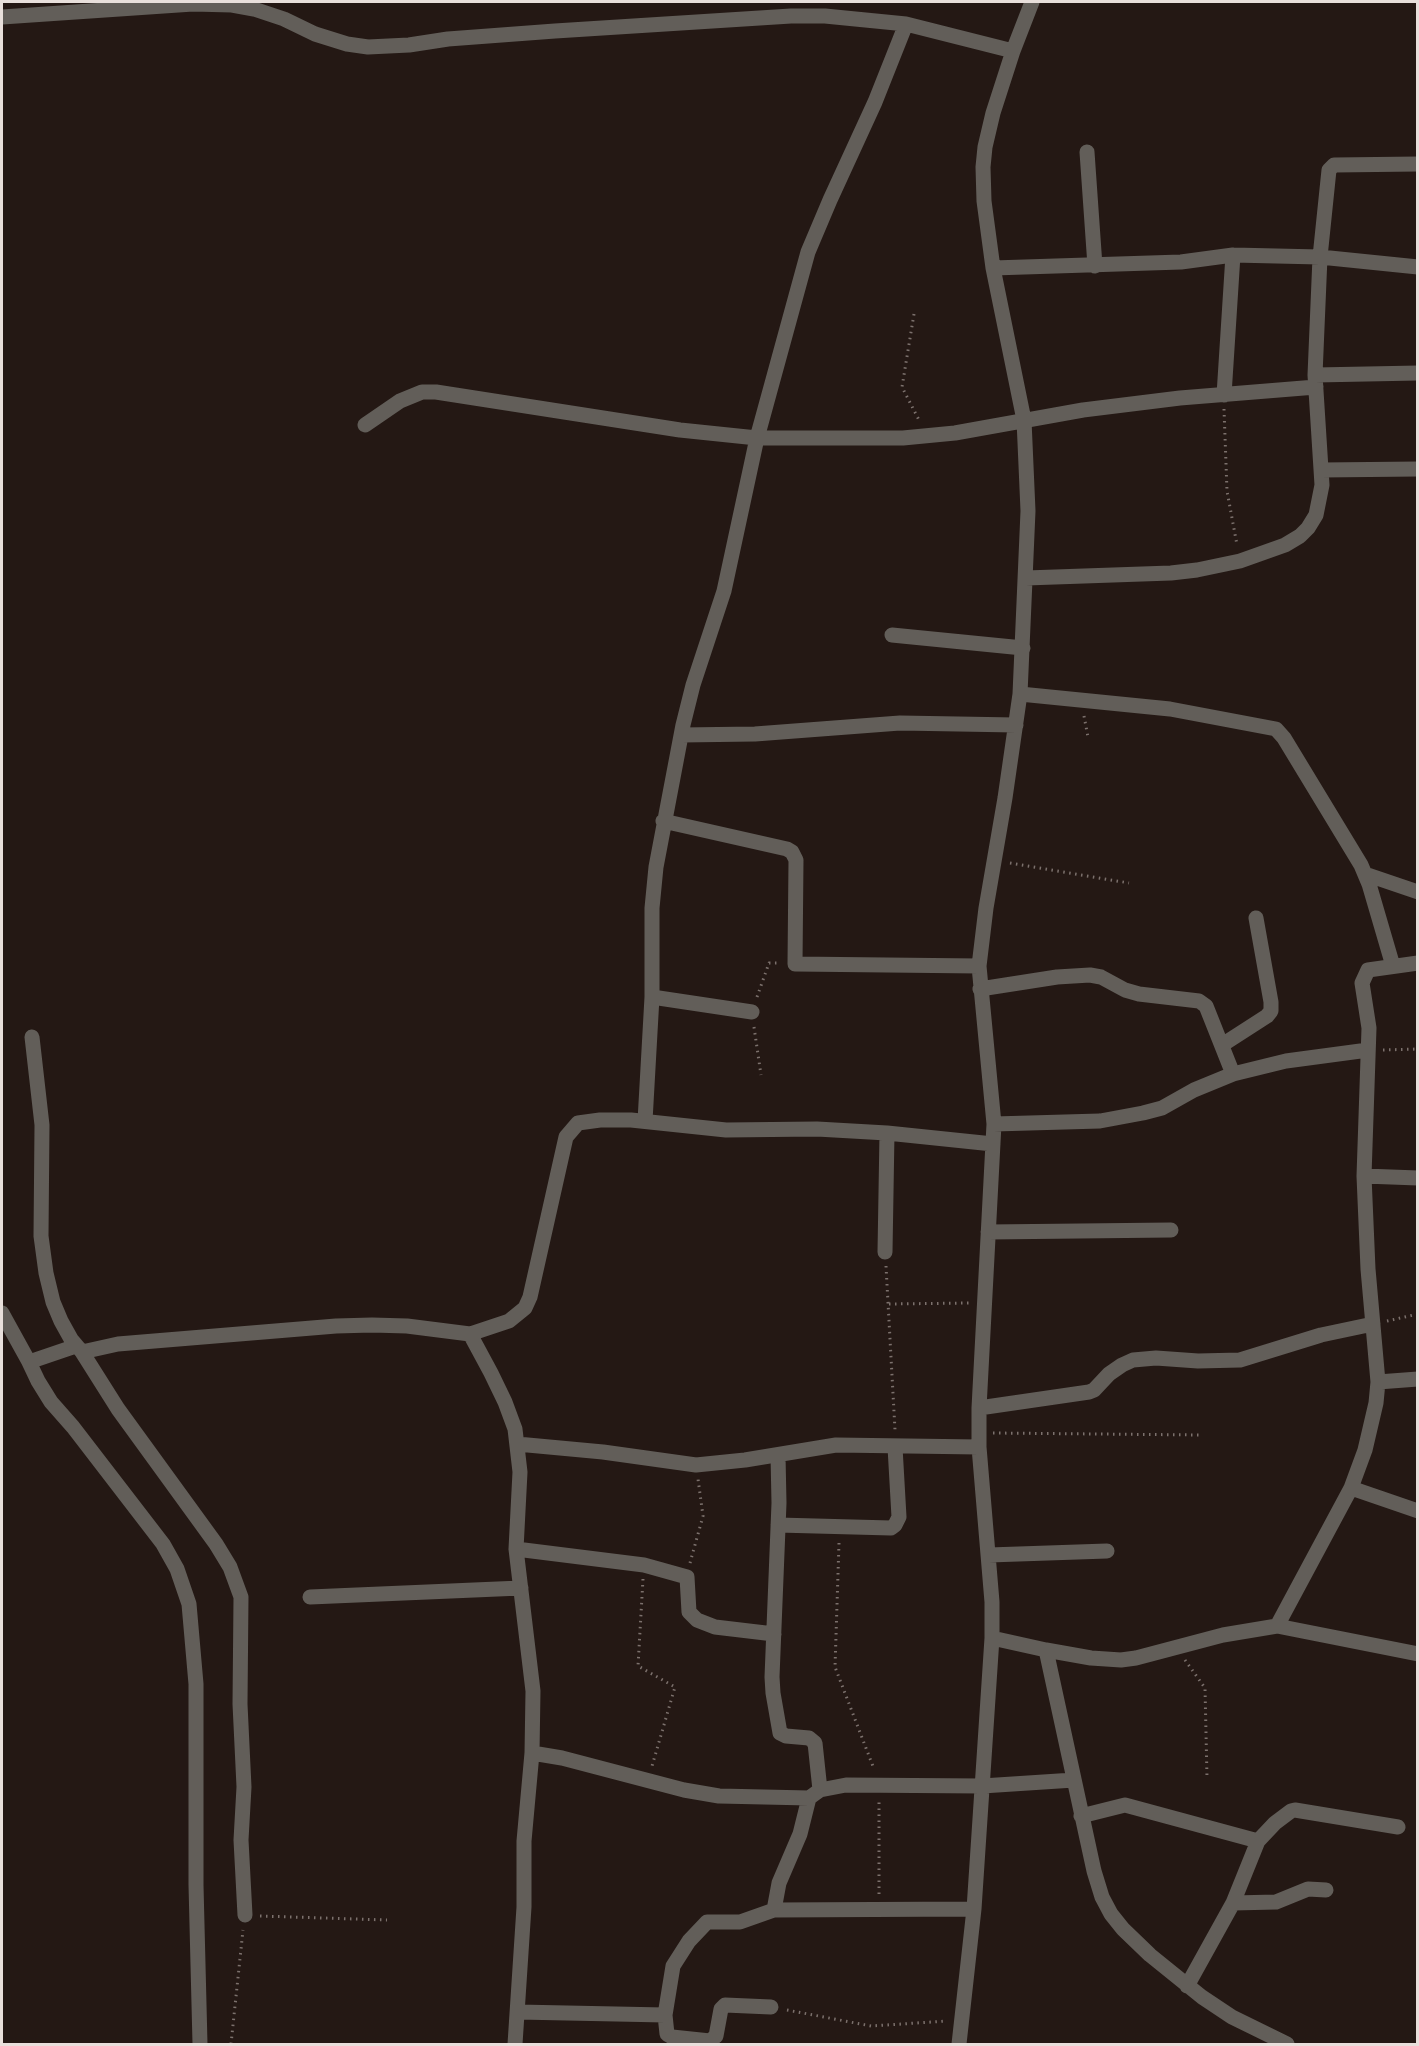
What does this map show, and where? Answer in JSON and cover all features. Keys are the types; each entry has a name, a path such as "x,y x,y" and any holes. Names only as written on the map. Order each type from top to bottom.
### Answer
{"street":[{"path":"959,2044 974,1909 992,1638 992,1602 979,1440 979,1408 994,1124 979,966 993,860 1005,798 1020,694 1028,511 1024,420 993,268 982,166 993,113 1032,2"},
{"path":"2,17 193,4 232,4 284,19 315,34 368,47 555,31 790,16 825,16 906,24 1013,51"},
{"path":"645,1121 652,997 652,908 663,820 681,735 693,685 724,591 757,438 808,252 875,102 906,24"},
{"path":"1087,152 1095,266"},
{"path":"1026,578 1197,570 1240,561 1285,545 1308,528 1316,515 1319,503 1322,470 1316,381 1320,257 1328,174 1332,167 1418,164"},
{"path":"993,268 1181,262 1233,255 1320,257 1418,267"},
{"path":"1224,395 1233,255"},
{"path":"365,425 400,401 422,392 436,392 680,430 757,438 927,437 1024,420 1180,398 1224,395 1316,381 1418,373"},
{"path":"1322,470 1418,469"},
{"path":"892,635 1023,648"},
{"path":"1020,694 1170,709 1276,729 1284,738 1365,874 1394,966"},
{"path":"681,735 755,734 900,723 1016,725"},
{"path":"663,820 792,852 796,860 795,964 979,966"},
{"path":"1365,874 1418,892"},
{"path":"1222,1045 1267,1016 1271,1011 1256,918"},
{"path":"1277,1626 1351,1488 1371,1426 1378,1382 1364,1176 1369,1028 1363,978 1368,970 1418,963"},
{"path":"980,989 1071,975 1095,976 1139,994 1203,1002 1233,1074"},
{"path":"652,997 752,1012"},
{"path":"32,1037 42,1125 41,1236 53,1302 61,1321 118,1409 216,1544 230,1567 241,1597 240,1704 244,1787 241,1840 245,1915"},
{"path":"994,1124 1100,1121 1143,1113 1162,1108 1194,1090 1233,1074 1286,1061 1368,1050"},
{"path":"29,1362 79,1349 118,1344 372,1324 470,1334 509,1321 525,1308 530,1298 566,1137 578,1123 590,1120 645,1121 726,1130 852,1130 993,1144"},
{"path":"885,1252 887,1133"},
{"path":"1364,1176 1418,1178"},
{"path":"988,1232 1171,1230"},
{"path":"2,1313 51,1402 163,1544 177,1569 189,1604 196,1684 196,1886 200,2044"},
{"path":"979,1408 1089,1392 1094,1390 1109,1374 1133,1360 1155,1358 1240,1360 1320,1335 1373,1324"},
{"path":"470,1334 505,1402 518,1444 520,1472 516,1549 533,1690 532,1753 524,1841 524,1907 515,2044"},
{"path":"1378,1382 1418,1379"},
{"path":"518,1444 696,1464 778,1455 823,1446 896,1447 979,1440"},
{"path":"778,1525 891,1528 898,1522 896,1447"},
{"path":"774,1910 779,1883 815,1794 814,1743 809,1738 783,1735 778,1730 772,1677 778,1525 778,1455"},
{"path":"1351,1488 1418,1511"},
{"path":"516,1549 644,1566 687,1577 689,1612 697,1620 715,1627 774,1634"},
{"path":"989,1555 1107,1551"},
{"path":"310,1597 522,1588"},
{"path":"992,1638 1091,1658 1121,1660 1223,1635 1277,1626 1418,1654"},
{"path":"1046,1650 1094,1871 1102,1897 1111,1914 1134,1940 1187,1986 1232,2017 1287,2044"},
{"path":"532,1753 562,1758 684,1790 718,1796 815,1794 846,1785 982,1786 1074,1780"},
{"path":"1081,1816 1125,1805 1258,1841"},
{"path":"1187,1986 1233,1903 1258,1841 1291,1810 1398,1827"},
{"path":"1233,1903 1276,1902 1308,1889 1326,1890"},
{"path":"771,2007 725,2005 721,2009 716,2036 710,2041 670,2037 667,2034 665,2015 674,1966 689,1941 710,1921 740,1922 774,1910 974,1909"},
{"path":"518,2012 665,2015"}],"path":[{"path":"914,314 902,387 927,437"},
{"path":"1224,395 1227,491 1240,561"},
{"path":"993,860 1129,883"},
{"path":"760,1075 752,1012 769,963 795,964"},
{"path":"1368,1050 1418,1049"},
{"path":"885,1252 896,1447"},
{"path":"889,1304 983,1303"},
{"path":"1373,1324 1418,1314"},
{"path":"979,1440 1201,1436"},
{"path":"687,1577 703,1516 696,1464"},
{"path":"839,1527 835,1667 879,1784 879,1908"},
{"path":"644,1566 638,1666 675,1687 649,1780"},
{"path":"1176,1647 1205,1688 1207,1778"},
{"path":"231,2044 245,1915 387,1920"},
{"path":"771,2007 872,2026 962,2020"}]}
